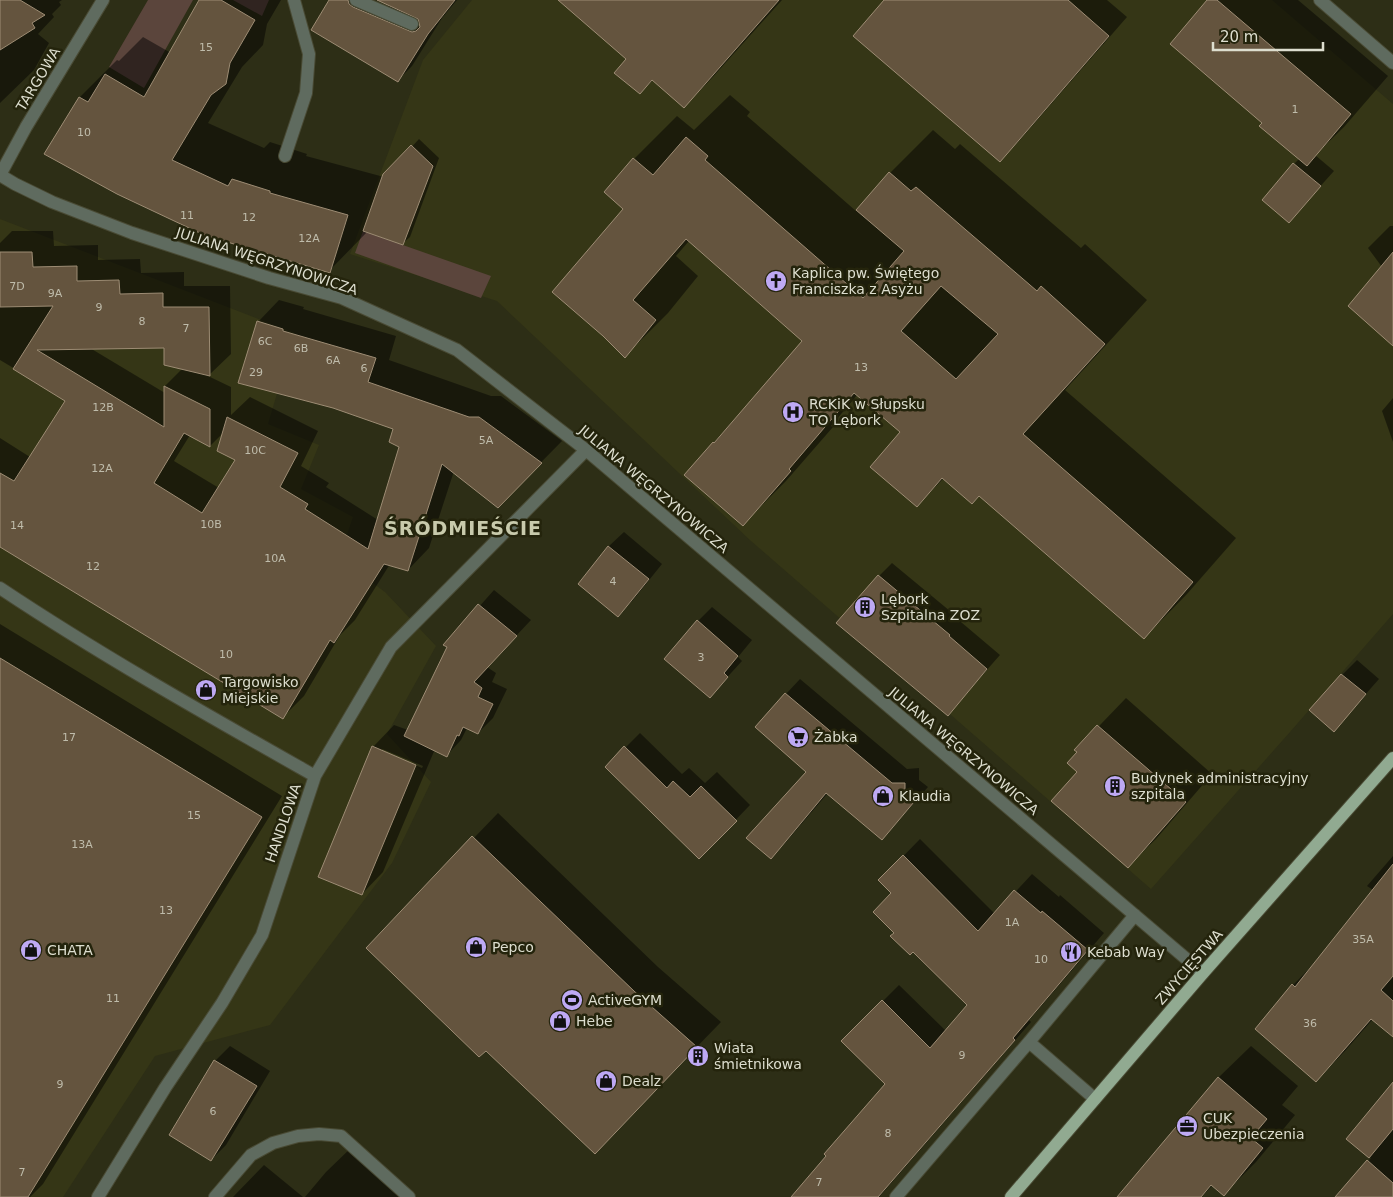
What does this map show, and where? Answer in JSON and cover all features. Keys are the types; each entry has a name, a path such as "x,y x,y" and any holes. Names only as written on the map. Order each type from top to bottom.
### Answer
{"main road":[{"name":"ZWYCIĘSTWA","path":"1011,1197 1203,973 1393,758"}],"street":[{"name":"TARGOWA","path":"0,175 26,127 103,0"},
{"path":"285,156 306,93 309,54 294,0"},
{"path":"356,0 412,24"},
{"path":"1320,0 1393,63"},
{"name":"JULIANA WĘGRZYNOWICZA","path":"0,175 52,202 132,233 269,278 342,298 458,350 586,450 1203,973"},
{"path":"315,776 391,647 586,450"},
{"name":"HANDLOWA","path":"0,588 185,702 315,776 262,935 222,1003 165,1088 98,1197"},
{"path":"896,1197 1029,1042 1135,914"},
{"path":"1029,1042 1095,1099"},
{"path":"215,1197 251,1155 273,1143 298,1136 319,1134 341,1136 409,1197"}],"shaded area":[{"path":"148,0 193,0 144,88 109,67"},
{"path":"233,0 269,0 262,16"},
{"path":"472,0 1272,0 1393,104 1393,614 1151,889 751,541 497,301 350,254 423,60"},
{"name":"Targowisko Miejskie","path":"0,219 295,333 268,424 319,445 301,489 353,517 339,558 385,592 436,646 387,734 431,782 392,863 270,1025 155,1056 63,1197 0,1197"},
{"path":"363,231 491,276 481,298 355,253"}],"building":[{"path":"0,0 20,0 45,15 32,23 35,28 0,50"},
{"path":"199,0 221,0 255,20 230,63 226,84 211,95 172,160 228,186 232,179 270,191 270,193 348,215 330,273 204,235 117,194 44,154 79,97 88,102 105,74 144,97"},
{"path":"329,0 348,0 349,4 353,7 412,32 420,27 418,19 377,0 455,0 428,34 398,82 311,30"},
{"path":"558,0 779,0 684,108 652,80 640,94 614,73 626,59"},
{"path":"884,0 1068,0 1109,36 1000,162 853,36"},
{"path":"1207,0 1217,0 1351,114 1307,166 1259,126 1262,123 1170,44"},
{"path":"686,137 708,156 705,160 863,298 904,251 856,210 889,172 911,191 916,187 1037,291 1041,286 1105,344 1023,434 1193,582 1144,639 979,496 972,504 942,478 917,507 870,467 900,432 854,393 789,469 791,471 743,526 684,475 802,341 686,239 633,300 656,320 625,358 603,336 552,292 623,209 604,192 633,158 653,175","holes":["941,286 998,334 956,379 901,331"]},
{"path":"411,145 433,166 403,245 363,231 383,174"},
{"path":"1293,163 1321,186 1289,223 1262,200"},
{"path":"0,252 32,252 33,267 77,266 77,281 119,280 120,294 163,293 163,307 209,307 210,376 164,365 164,348 37,350 164,427 164,386 210,409 210,447 184,433 154,483 202,513 235,460 217,451 227,417 298,453 280,487 308,504 305,509 368,549 399,447 389,442 393,429 333,408 238,383 257,321 283,329 283,331 376,358 368,382 469,417 479,417 542,463 498,508 442,464 408,571 384,564 334,643 330,640 283,719 0,547 0,473 14,481 65,401 13,369 53,306 0,307"},
{"path":"1393,252 1393,346 1348,306"},
{"path":"608,546 649,579 618,617 578,584"},
{"path":"878,575 950,635 987,669 948,716 836,623"},
{"path":"478,604 517,636 474,682 482,688 478,697 493,704 478,734 463,727 459,736 457,735 447,757 404,736 447,647 443,645"},
{"path":"697,620 738,656 724,673 728,677 710,698 664,659"},
{"path":"0,658 262,817 28,1197 0,1197"},
{"path":"1341,674 1366,694 1334,732 1309,710"},
{"path":"785,693 892,783 905,783 905,795 914,802 882,840 826,793 771,859 746,838 806,772 755,727"},
{"name":"Budynek administracyjny szpitala","path":"1097,725 1186,802 1128,868 1051,801 1077,772 1067,763 1077,752 1074,750"},
{"path":"372,746 416,765 362,895 318,877"},
{"path":"624,746 667,788 673,781 690,797 701,786 737,821 699,859 605,767"},
{"path":"472,836 634,991 697,1047 595,1154 486,1051 479,1057 366,948"},
{"path":"903,855 978,931 1014,890 1088,950 1013,1038 1015,1040 878,1197 791,1197 826,1156 824,1154 885,1084 841,1041 882,1000 930,1048 967,1005 913,952 910,955 890,936 894,933 873,912 891,893 878,880"},
{"path":"1393,864 1393,976 1381,990 1393,1001 1393,1037 1371,1019 1316,1082 1255,1029 1292,984 1295,987"},
{"path":"214,1060 257,1086 211,1161 169,1135"},
{"path":"1218,1077 1267,1119 1251,1138 1263,1148 1224,1196 1211,1185 1201,1197 1117,1197"},
{"path":"1393,1082 1393,1129 1369,1158 1346,1139"},
{"path":"1367,1160 1393,1183 1393,1197 1335,1197"}],"place":[{"name":"Kaplica pw. Świętego Franciszka z Asyżu","path":"776,281"},
{"name":"RCKiK w Słupsku TO Lębork","path":"793,412"},
{"name":"Lębork Szpitalna ZOZ","path":"865,607"},
{"name":"Targowisko Miejskie","path":"206,690"},
{"name":"Żabka","path":"798,737"},
{"name":"Budynek administracyjny szpitala","path":"1115,786"},
{"name":"Klaudia","path":"883,796"},
{"name":"Pepco","path":"476,947"},
{"name":"CHATA","path":"31,950"},
{"name":"Kebab Way","path":"1071,952"},
{"name":"ActiveGYM","path":"572,1000"},
{"name":"Hebe","path":"560,1021"},
{"name":"Wiata śmietnikowa","path":"698,1056"},
{"name":"Dealz","path":"606,1081"},
{"name":"CUK Ubezpieczenia","path":"1187,1126"}],"district":[{"name":"ŚRÓDMIEŚCIE","path":"463,528"}]}
